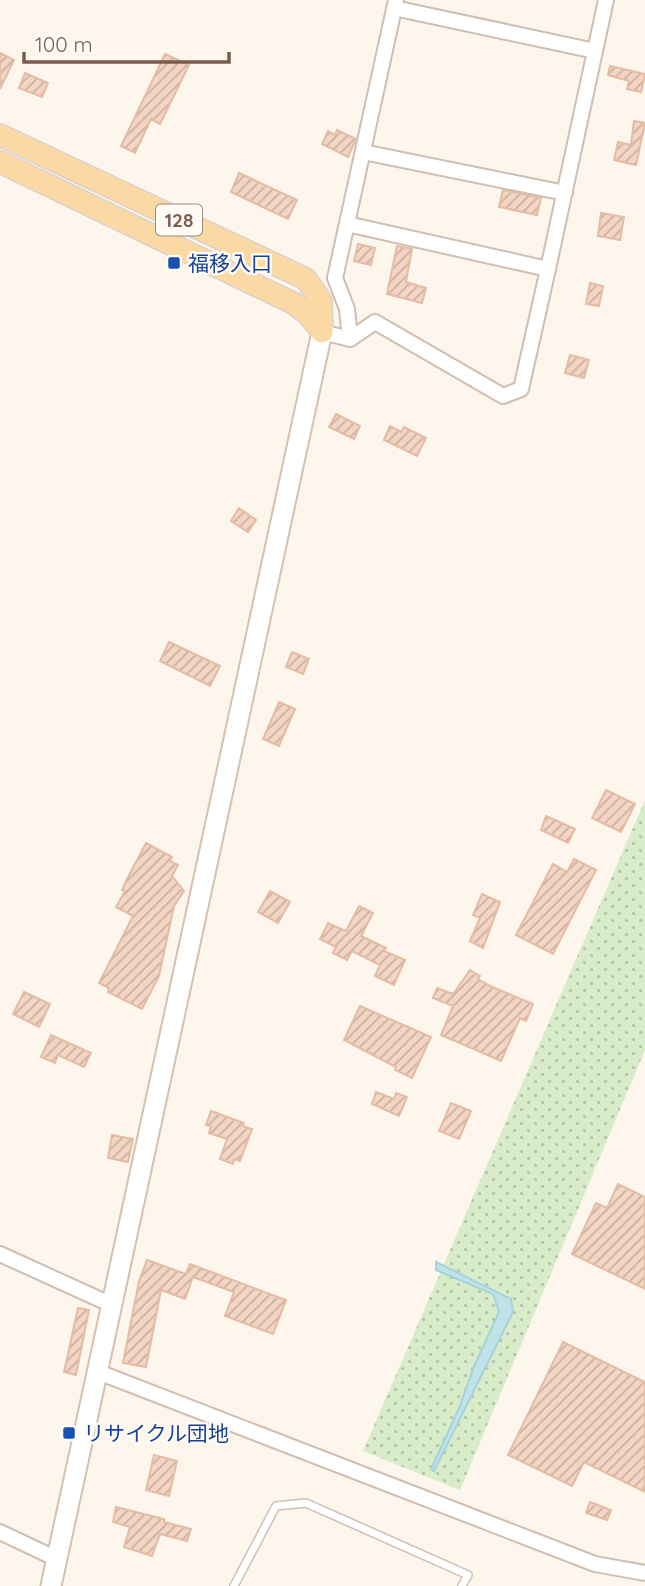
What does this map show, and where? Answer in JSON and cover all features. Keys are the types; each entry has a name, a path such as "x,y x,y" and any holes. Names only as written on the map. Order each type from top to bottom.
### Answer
{"main road":[{"name":"128","path":"0,135 309,281 321,301 322,332"},
{"name":"128","path":"0,162 293,303 308,314 322,332"}],"street":[{"path":"51,1586 322,332 350,339 375,322 503,396 520,390 606,0"},
{"path":"350,339 347,309 335,278 395,4 595,51"},
{"path":"363,152 565,193"},
{"path":"347,224 548,269"},
{"path":"0,1254 112,1305"},
{"path":"98,1372 595,1564 645,1573"},
{"path":"0,1532 57,1559"}],"lane":[{"path":"234,1586 276,1506 306,1503 468,1575 463,1586"}],"green space":[{"path":"645,800 645,1050 460,1490 363,1451"}],"water":[{"path":"436,1262 511,1299 513,1312 434,1471 431,1469 499,1312 493,1294 436,1270"}],"building":[{"path":"0,53 14,60 0,89"},
{"path":"165,54 189,65 160,124 151,119 135,153 121,146"},
{"path":"610,66 645,74 641,92 627,89 629,81 608,75"},
{"path":"25,73 48,83 42,97 19,88"},
{"path":"634,121 645,123 636,165 614,160 618,142 631,145"},
{"path":"337,130 356,139 348,157 322,144 328,131 335,135"},
{"path":"239,173 297,200 288,219 231,192"},
{"path":"503,190 541,198 537,215 499,207"},
{"path":"601,213 624,217 620,240 598,236"},
{"path":"358,244 375,248 371,265 354,261"},
{"path":"397,246 412,249 406,282 426,288 422,303 387,294"},
{"path":"590,283 603,286 599,306 586,304"},
{"path":"570,355 589,360 584,378 565,373"},
{"path":"336,414 360,426 354,439 329,427"},
{"path":"390,426 401,432 404,427 426,438 417,456 384,440"},
{"path":"239,508 256,520 248,532 231,521"},
{"path":"169,642 220,666 210,686 160,661"},
{"path":"292,652 309,659 303,674 286,667"},
{"path":"279,702 295,709 279,746 263,739"},
{"path":"606,790 635,804 621,832 592,818"},
{"path":"546,816 575,829 568,843 541,830"},
{"path":"146,843 172,857 170,861 178,865 172,876 184,891 174,906 159,976 142,1009 108,992 109,988 99,983 133,916 116,907"},
{"path":"574,859 596,870 553,954 516,935 553,864 567,872"},
{"path":"270,891 290,902 278,923 258,912"},
{"path":"482,894 500,902 483,948 470,941 480,918 473,915"},
{"path":"359,906 373,913 361,936 386,948 384,951 405,960 394,985 375,976 380,965 352,951 347,960 333,953 336,947 320,939 328,923 346,931"},
{"path":"470,970 490,986 533,1004 526,1021 520,1018 501,1061 441,1035 453,1006 433,998 437,988 453,994"},
{"path":"24,992 50,1004 39,1027 13,1014"},
{"path":"360,1006 431,1037 412,1078 344,1040"},
{"path":"51,1035 91,1053 84,1067 58,1055 55,1063 41,1057"},
{"path":"376,1092 394,1099 396,1093 407,1097 399,1116 372,1104"},
{"path":"451,1103 471,1111 459,1139 439,1131"},
{"path":"211,1111 244,1123 243,1126 252,1129 240,1161 234,1159 233,1164 220,1159 227,1139 209,1133 211,1126 206,1125"},
{"path":"112,1135 133,1139 128,1162 108,1158"},
{"path":"618,1184 645,1197 645,1289 572,1254 596,1203 607,1208"},
{"path":"147,1260 186,1274 190,1264 286,1300 273,1334 225,1316 234,1292 193,1277 185,1299 161,1290 146,1367 123,1363 139,1281"},
{"path":"78,1308 89,1310 76,1375 64,1372"},
{"path":"563,1342 645,1382 645,1492 584,1462 572,1486 508,1455"},
{"path":"154,1455 177,1461 169,1496 146,1490"},
{"path":"590,1502 611,1510 607,1520 586,1513"},
{"path":"116,1507 191,1529 187,1541 160,1534 152,1556 124,1547 130,1527 113,1522"}],"place":[{"name":"福移入口","path":"174,263"},
{"name":"リサイクル団地","path":"69,1433"}]}
